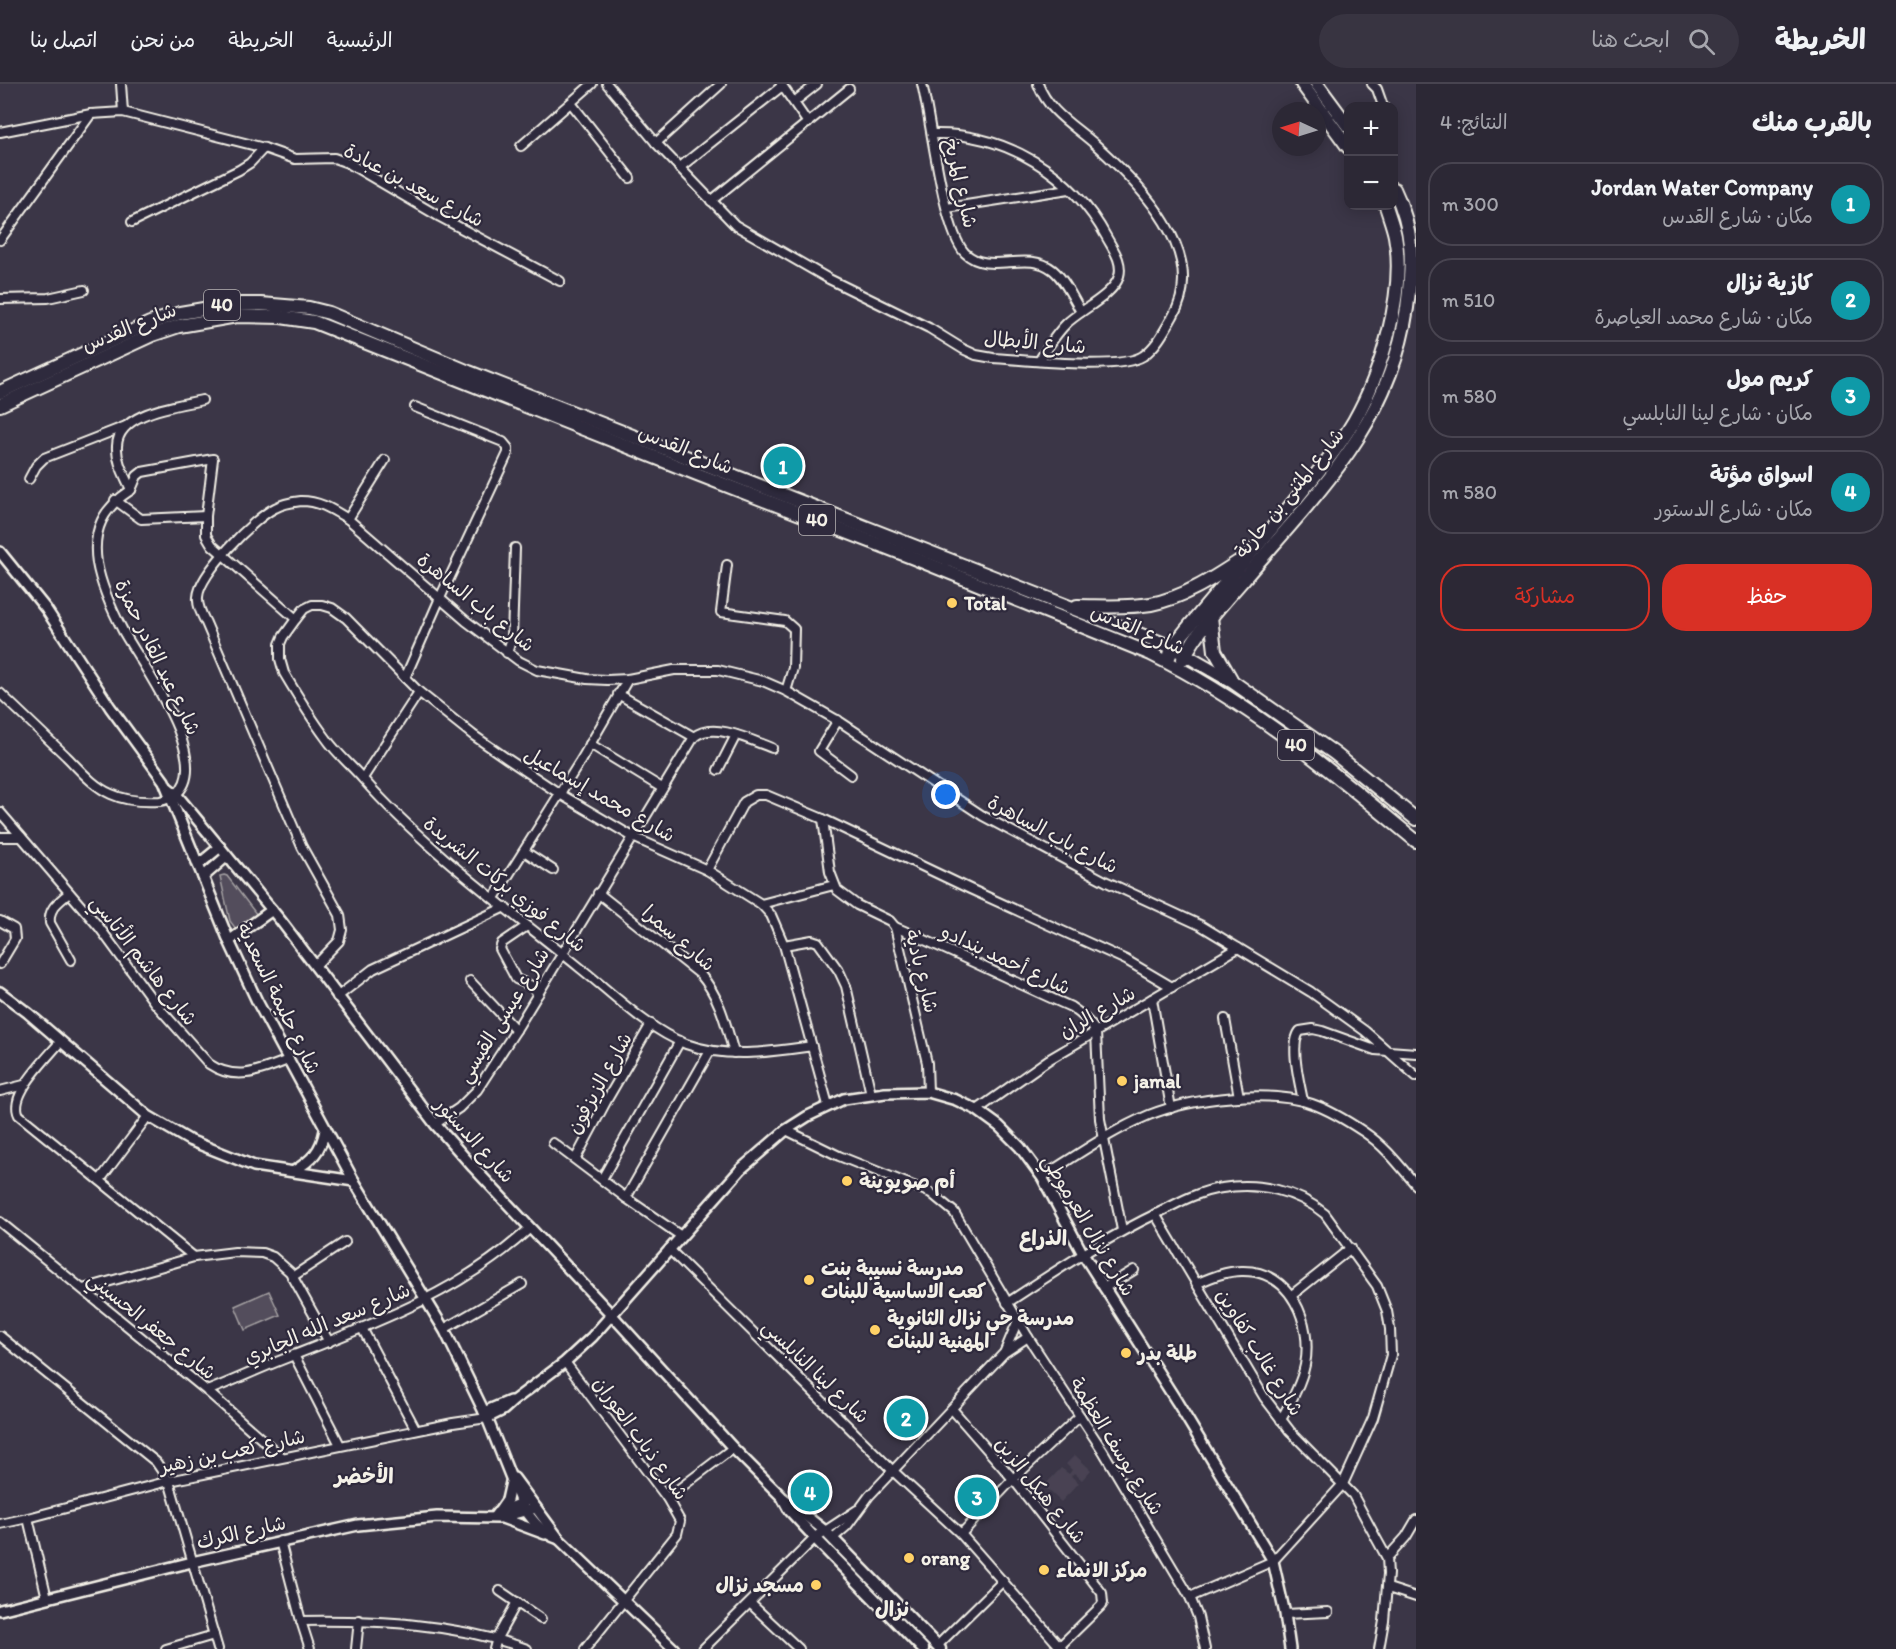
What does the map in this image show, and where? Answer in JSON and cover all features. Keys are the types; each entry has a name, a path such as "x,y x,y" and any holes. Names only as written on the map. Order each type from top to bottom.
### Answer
{"highway":[{"path":"1302,84 1344,142"},
{"path":"1317,84 1344,121"},
{"name":"شارع المثنى بن حارثة","path":"1173,664 1185,653 1211,617 1340,467 1366,427 1383,392 1403,334 1411,262 1410,237 1398,199"},
{"name":"شارع المثنى بن حارثة","path":"1173,664 1172,647 1250,555 1331,454 1354,421 1384,348 1394,300 1397,264 1395,237 1387,210"},
{"name":"شارع القدس","path":"0,392 150,323 180,314 233,304 270,304 309,308 329,313 480,376 804,501 1185,653 1233,682 1334,753 1416,819"},
{"name":"شارع القدس","path":"0,405 152,335 179,326 237,316 281,317 314,322 922,561 1173,664 1224,694 1330,769 1416,841"},
{"path":"1069,606 1152,604 1204,583 1250,555"},
{"path":"1211,617 1215,651 1233,682"}],"main road":[{"path":"818,1542 829,1534"},
{"name":"شارع الدستور","path":"829,1534 939,1647"},
{"name":"شارع الدستور","path":"818,1542 922,1649"}],"street":[{"path":"121,84 123,112"},
{"path":"521,146 592,84"},
{"name":"شارع الأبطال","path":"607,84 679,168 744,232 829,279 928,328 976,355 1039,361 1105,364 1130,362 1151,350 1175,312 1184,282 1183,267 1171,234 1160,214 1124,171 1052,109 1038,84"},
{"path":"656,143 721,84"},
{"path":"794,102 817,84"},
{"name":"شارع المريخ","path":"922,84 947,208 953,234 959,245 971,257 988,262 1027,260 1045,265 1059,277 1081,312"},
{"path":"1372,84 1377,89 1382,102"},
{"path":"679,168 782,85 808,123"},
{"path":"711,201 849,90"},
{"path":"571,103 630,178"},
{"name":"شارع سعد بن عبادة","path":"0,132 91,114 123,112 264,148 295,159 334,158 560,281"},
{"path":"0,240 91,114"},
{"path":"932,134 962,134 996,142 1031,159 1069,189 1090,211 1099,223 1120,267 1117,282 1066,323 1054,336 1039,361"},
{"path":"132,222 239,170 250,163 264,148"},
{"path":"947,208 1069,189"},
{"path":"0,299 48,298 84,290"},
{"path":"28,479 44,458 128,425 143,415 202,400"},
{"path":"405,678 506,459 508,448 503,442 415,407"},
{"path":"128,425 119,436 117,447 118,456 131,490"},
{"path":"206,516 141,519 115,500 131,490 137,476 142,472 213,459 206,516 207,537 222,555 296,619"},
{"path":"348,519 385,460"},
{"name":"شارع عبد القادر حمزة","path":"115,500 101,519 96,542 97,562 106,593 117,617 164,697 185,751 186,777 181,789 173,796"},
{"name":"شارع باب الساهرة","path":"315,966 339,941 342,930 340,915 295,832 199,606 199,591 222,555 254,522 276,507 300,501 328,506 348,519 507,653 537,670 587,679 628,679 674,670 718,670 763,681 786,691 838,720 966,805 1024,839 1117,887 1200,925 1327,1002 1389,1051 1416,1076"},
{"path":"507,653 512,634 515,548"},
{"name":"شارع الدستور","path":"2,555 46,609 115,714 173,796 220,847 272,910 435,1124 733,1448 782,1497 829,1534"},
{"path":"727,565 722,612 785,621 794,629 793,668 786,691"},
{"name":"شارع محمد إسماعيل","path":"296,619 304,609 312,605 332,608 346,618 419,692 472,735 560,794 633,837 707,870 761,904 771,915 784,945 828,1105"},
{"name":"شارع فوزي بركات الشريدة","path":"296,619 280,644 280,659 284,673 326,739 386,805 422,839 527,926 651,1024 680,1041 710,1051 734,1053 812,1046"},
{"path":"494,898 560,794 628,679"},
{"path":"363,778 419,692"},
{"path":"0,693 85,775 108,793 145,802 173,796"},
{"path":"618,694 694,737 699,732 713,730 736,735 772,748"},
{"path":"838,720 819,751 851,775"},
{"path":"718,770 736,735"},
{"name":"شارع عيسى القيسي","path":"435,1124 459,1108 477,1090 516,1030 694,737"},
{"path":"590,744 662,788"},
{"path":"707,870 744,802 756,795 766,795 823,819 1137,965 1172,987"},
{"name":"شارع حليمة السعدية","path":"173,796 229,941 288,1060 354,1181 444,1329 511,1476 528,1506 554,1537 674,1649"},
{"name":"شارع هاشم الأتاسي","path":"0,812 99,927 154,1002 209,1064 219,1071 240,1075 256,1073 288,1060"},
{"path":"761,904 834,885 830,872 823,819"},
{"path":"0,837 21,837"},
{"path":"198,865 220,847"},
{"path":"524,851 553,870"},
{"path":"203,877 227,856"},
{"name":"شارع بادية","path":"834,885 846,897 890,921 895,927 927,1063 928,1092"},
{"path":"69,893 53,907 49,918 71,960"},
{"name":"شارع سمرا","path":"598,893 700,974 709,985 721,1010 734,1053"},
{"path":"337,997 373,969 505,907"},
{"path":"229,941 272,910"},
{"path":"0,921 14,929 15,939 0,964"},
{"path":"527,926 502,943 500,949 516,979 532,986 538,994"},
{"name":"شارع أحمد بندادو","path":"895,927 1071,1007 1087,1019 1096,1032"},
{"path":"784,945 812,940 818,942 839,971 846,986 871,1094"},
{"name":"شارع الران","path":"977,1110 1048,1060 1238,948"},
{"path":"470,981 516,1030"},
{"path":"0,992 28,1013 148,1116 189,1140 240,1162 354,1181"},
{"path":"1152,999 1171,1108"},
{"path":"1225,1019 1239,1097"},
{"name":"شارع الزيزفون","path":"576,1158 651,1024"},
{"path":"1303,1101 1295,1046 1296,1037 1300,1031 1313,1029 1367,1048 1416,1053"},
{"path":"1096,1032 1099,1108 1122,1230"},
{"path":"61,1041 24,1085 16,1103 19,1115 194,1257"},
{"path":"602,1179 680,1041"},
{"path":"626,1198 710,1051"},
{"path":"0,1091 24,1085"},
{"name":"شارع نزال العرموطي","path":"485,1415 503,1410 565,1362 592,1337 741,1169 786,1130 828,1105 844,1099 871,1094 928,1092 956,1100 977,1110 999,1125 1020,1147 1042,1177 1083,1254 1177,1402 1273,1561 1290,1649"},
{"path":"1042,1177 1103,1138 1149,1115 1210,1099 1239,1097 1303,1101 1324,1109 1365,1133 1386,1150 1416,1185"},
{"path":"100,1180 148,1116"},
{"path":"294,1172 314,1158 326,1130"},
{"name":"شارع يوسف العظمة","path":"786,1130 839,1156 931,1193 944,1203 961,1222 1007,1303 1080,1416 1190,1597 1198,1617 1205,1649"},
{"path":"553,1143 681,1236"},
{"path":"1007,1303 1122,1230 1194,1195 1213,1189 1236,1186 1260,1186 1283,1191 1315,1206 1325,1214 1377,1286 1387,1311 1391,1355 1373,1418 1343,1484 1273,1561 1190,1597"},
{"name":"شارع غالب كفاوين","path":"1155,1214 1264,1397 1304,1446 1343,1484 1357,1503 1387,1558"},
{"name":"شارع جعفر الحسيني","path":"0,1222 207,1391 282,1457"},
{"name":"شارع سعد الله الجابري","path":"207,1391 329,1342 427,1299 480,1269 530,1228"},
{"path":"292,1277 345,1242"},
{"path":"1293,1295 1351,1248"},
{"name":"شارع لينا النابلسي","path":"669,1250 893,1471 961,1534 1061,1648"},
{"path":"83,1289 194,1257 235,1252 262,1253 281,1263 292,1277 329,1342"},
{"path":"1104,1288 1134,1270"},
{"path":"1198,1283 1228,1272 1255,1272 1279,1283 1293,1295 1305,1327 1306,1360 1298,1385 1281,1420"},
{"path":"444,1329 522,1284"},
{"path":"1005,1353 1018,1320"},
{"path":"362,1328 416,1431"},
{"path":"829,1534 847,1526 858,1509 1005,1353 1028,1337"},
{"path":"2,1341 156,1462 169,1481 218,1649"},
{"path":"294,1355 340,1445"},
{"name":"شارع ذياب العوران","path":"565,1362 668,1498 680,1521 679,1531 585,1649"},
{"name":"شارع هيكل الزبن","path":"952,1409 1013,1479 1102,1593 1101,1606 1061,1648"},
{"name":"شارع كعب بن زهير","path":"0,1524 169,1481 485,1415"},
{"path":"961,1534 1013,1479 1080,1416"},
{"path":"668,1498 733,1448"},
{"path":"511,1476 507,1500 497,1516 554,1537"},
{"name":"شارع الدستور","path":"782,1497 789,1510 818,1542"},
{"name":"شارع الكرك","path":"0,1610 280,1541 358,1525 461,1516 497,1516 528,1506"},
{"path":"28,1518 47,1598"},
{"path":"1378,1649 1388,1588 1387,1558 1406,1537 1416,1520"},
{"path":"280,1541 310,1649"},
{"path":"703,1649 818,1542"},
{"path":"939,1647 1003,1581"},
{"path":"1388,1588 1416,1597"},
{"path":"500,1591 542,1619"},
{"path":"494,1649 497,1638 517,1602"},
{"path":"751,1604 799,1649"},
{"path":"1285,1614 1328,1612"},
{"path":"301,1621 359,1620 435,1627 497,1638 527,1649"},
{"path":"356,1649 359,1620"},
{"path":"166,1649 214,1635"}],"shaded area":[{"path":"224,875 257,915 236,929 230,921 220,876"},
{"path":"269,1291 280,1315 245,1330 235,1306"},
{"path":"1075,1455 1091,1470 1082,1480 1074,1473 1071,1476 1079,1483 1061,1502 1044,1486 1061,1468 1069,1474 1072,1470 1066,1464"}],"place":[{"name":"Jordan Water Company","path":"783,466"},
{"name":"Total","path":"952,603"},
{"name":"jamal","path":"1122,1081"},
{"name":"أم صويوينة","path":"847,1181"},
{"name":"مدرسة نسيبة بنت كعب الاساسية للبنات","path":"809,1280"},
{"name":"مدرسة حي نزال الثانوية المهنية للبنات","path":"875,1330"},
{"name":"طلة بدر","path":"1126,1353"},
{"name":"كازية نزال","path":"906,1418"},
{"name":"اسواق مؤتة","path":"810,1492"},
{"name":"كريم مول","path":"977,1497"},
{"name":"orang","path":"909,1558"},
{"name":"مركز الانماء","path":"1044,1570"},
{"name":"مسجد نزال","path":"816,1585"}],"district":[{"name":"الذراع","path":"1043,1237"},
{"name":"الأخضر","path":"364,1475"},
{"name":"نزال","path":"892,1608"}]}
